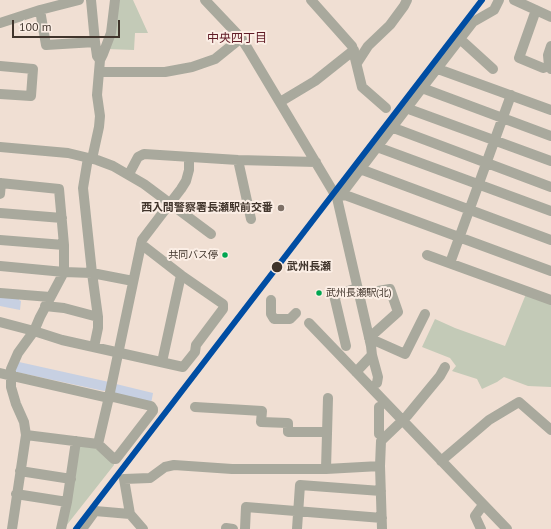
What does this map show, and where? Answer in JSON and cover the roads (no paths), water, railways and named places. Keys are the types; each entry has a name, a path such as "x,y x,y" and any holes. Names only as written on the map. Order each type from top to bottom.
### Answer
{"street":[{"path":"0,23 40,10 79,0"},
{"path":"91,0 97,56 100,60"},
{"path":"94,347 98,328 98,317 83,188 99,127 100,116 98,95 100,60 111,33 115,0"},
{"path":"205,0 241,38 316,162 339,197 370,338 372,355 378,377 377,383"},
{"path":"311,0 352,46 362,87 386,108"},
{"path":"357,63 368,46 390,25 407,0"},
{"path":"339,197 391,127 438,69 473,22 494,10 499,0"},
{"path":"514,0 551,17"},
{"path":"40,10 46,45 95,42"},
{"path":"536,10 519,58 543,68 550,68 548,55 551,46"},
{"path":"99,72 165,72 192,67 215,59 241,38"},
{"path":"460,39 493,68"},
{"path":"280,102 315,81 354,50"},
{"path":"0,66 33,70 31,96 0,94"},
{"path":"438,69 550,107"},
{"path":"422,88 551,136"},
{"path":"450,263 511,95"},
{"path":"406,108 551,161"},
{"path":"391,127 551,187"},
{"path":"0,146 54,151 90,158 113,166 144,184 211,234"},
{"path":"377,147 551,211"},
{"path":"129,174 140,155 316,162"},
{"path":"98,444 119,353 142,240 178,194 186,181 189,170 189,158"},
{"path":"238,160 251,219"},
{"path":"360,169 551,240"},
{"path":"0,194 0,183 59,188 64,245 64,272 34,331 18,353 10,374 11,387 16,404 24,422 26,435 12,529"},
{"path":"339,197 345,195 551,271"},
{"path":"0,213 62,218"},
{"path":"0,240 64,245"},
{"path":"0,322 62,340 183,367 195,352 196,345 223,309 223,304 181,275 141,244"},
{"path":"427,255 551,300"},
{"path":"0,266 92,273 133,281"},
{"path":"162,362 181,275"},
{"path":"346,346 330,293 390,289 398,312 370,338"},
{"path":"0,293 48,302 98,317"},
{"path":"271,300 274,319 290,319 296,313"},
{"path":"370,338 404,354 424,314"},
{"path":"310,323 506,529"},
{"path":"356,372 372,355"},
{"path":"382,529 380,466 381,441 402,421 445,368"},
{"path":"0,373 153,407 153,411 116,459 114,459 98,444 26,435"},
{"path":"326,469 328,398"},
{"path":"441,461 489,420 519,402 551,430"},
{"path":"195,407 262,411 261,422 288,423 288,432 327,432"},
{"path":"379,407 379,434"},
{"path":"61,529 71,479 76,441"},
{"path":"143,529 130,514 124,479 150,478 165,467 174,465 232,469 326,469 380,466"},
{"path":"20,471 71,479"},
{"path":"297,529 300,485 381,491"},
{"path":"16,494 67,502"},
{"path":"481,529 475,516 483,505"},
{"path":"245,529 246,507 382,518"},
{"path":"82,529 95,511 130,514"},
{"path":"226,529 233,529"}],"water":[{"path":"0,296 19,298 21,301 20,310 0,306"},
{"path":"19,362 109,382 107,390 104,391 16,372 15,369"},
{"path":"116,384 153,393 151,404 114,394"}],"place":[{"name":"西入間警察署長瀬駅前交番","path":"281,208"},
{"name":"共同バス停","path":"225,255"},
{"name":"武州長瀬","path":"277,267"},
{"name":"武州長瀬駅(北)","path":"319,293"}],"district":[{"name":"中央四丁目","path":"237,39"}]}
